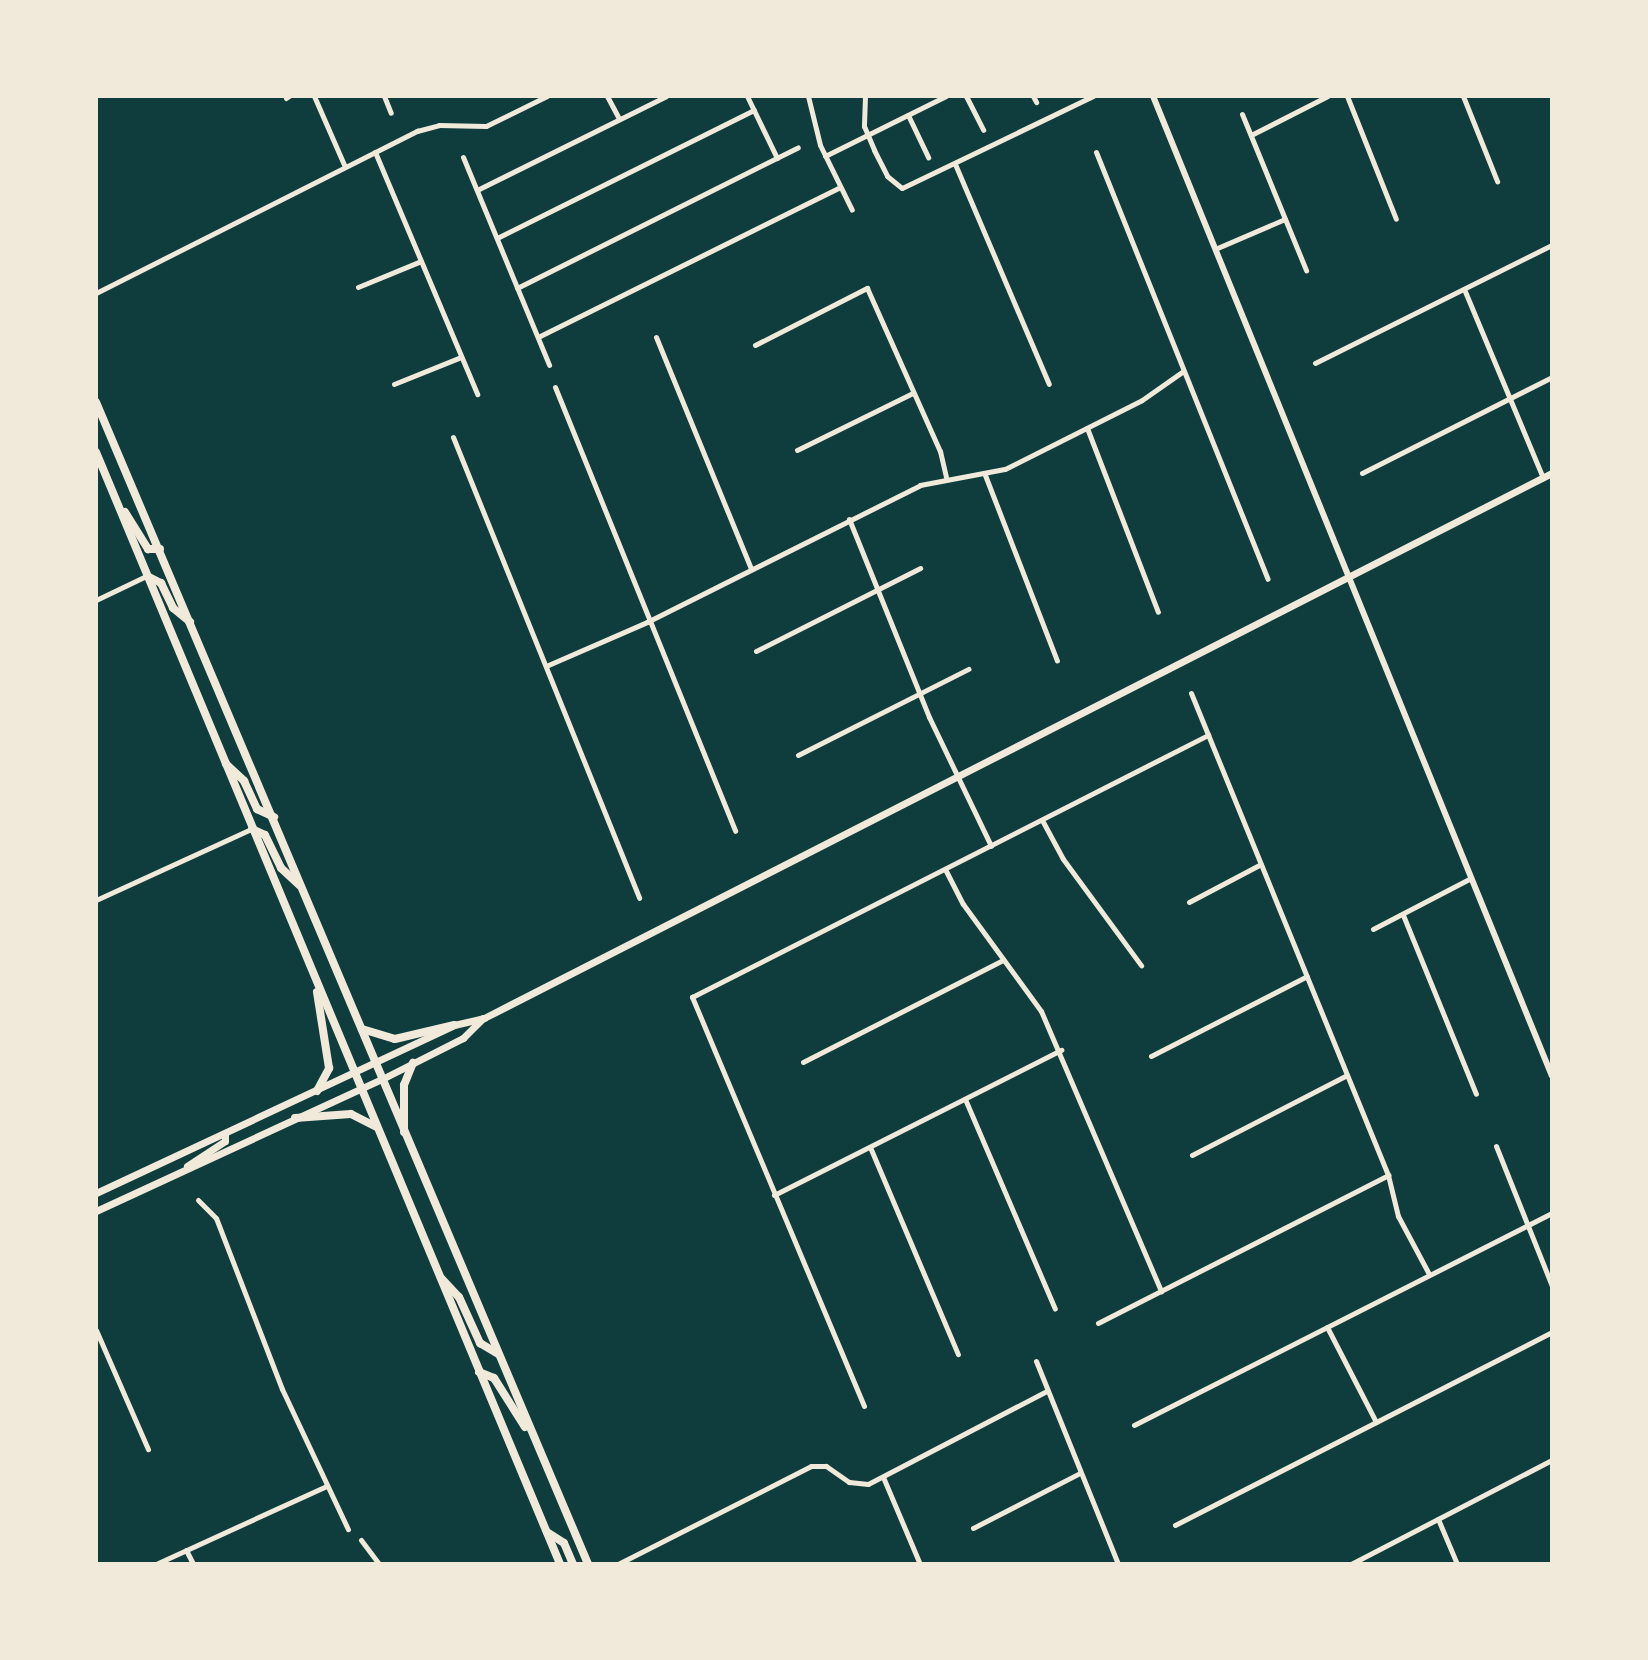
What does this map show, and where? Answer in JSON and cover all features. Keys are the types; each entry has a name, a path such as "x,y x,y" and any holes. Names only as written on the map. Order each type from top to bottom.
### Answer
{"main road":[{"path":"96,402 588,1564"},
{"path":"96,452 560,1564"},
{"path":"361,1029 395,1039 484,1018 1552,473"},
{"path":"120,505 148,549 160,549"},
{"path":"147,576 161,583 173,608 191,622"},
{"path":"225,764 244,781 257,809 274,817"},
{"path":"252,829 265,835 281,868 303,888"},
{"path":"315,976 329,1062 326,1080 317,1091"},
{"path":"96,1211 382,1079 463,1038 484,1018"},
{"path":"96,1193 454,1025"},
{"path":"404,1133 404,1085 413,1063"},
{"path":"295,1118 351,1114 375,1126"},
{"path":"182,1170 225,1141 225,1134"},
{"path":"437,1275 459,1297 480,1343 498,1354"},
{"path":"479,1372 494,1378 508,1407 531,1433"},
{"path":"546,1531 564,1543 573,1564"}],"street":[{"path":"314,96 345,167"},
{"path":"384,96 391,113"},
{"path":"96,293 429,126 486,126 547,96"},
{"path":"607,96 619,119"},
{"path":"477,191 666,96"},
{"path":"747,96 777,158"},
{"path":"808,96 825,156 852,210"},
{"path":"865,96 868,135 887,176 898,187 955,164 1093,96"},
{"path":"825,156 946,96"},
{"path":"966,96 983,130"},
{"path":"1153,96 1552,1076"},
{"path":"1251,135 1328,96"},
{"path":"1347,96 1396,219"},
{"path":"1463,96 1497,181"},
{"path":"497,238 754,110"},
{"path":"1242,114 1306,270"},
{"path":"908,115 928,157"},
{"path":"517,288 798,147"},
{"path":"375,152 477,394"},
{"path":"1096,152 1182,372 1268,579"},
{"path":"463,157 549,365"},
{"path":"955,164 1049,384"},
{"path":"538,337 840,187"},
{"path":"1215,249 1285,219"},
{"path":"1315,363 1552,245"},
{"path":"358,287 421,261"},
{"path":"755,345 867,288 940,451 946,478"},
{"path":"1464,289 1543,478"},
{"path":"656,337 751,569"},
{"path":"394,384 461,357"},
{"path":"546,666 647,622 920,485 946,478 985,475 1087,428 1182,372"},
{"path":"1362,473 1552,377"},
{"path":"555,387 647,622 735,831"},
{"path":"797,450 913,393"},
{"path":"1087,428 1158,612"},
{"path":"453,437 639,898"},
{"path":"985,475 1057,661"},
{"path":"849,519 920,693 991,846"},
{"path":"756,651 920,568"},
{"path":"96,600 147,576"},
{"path":"798,755 968,669"},
{"path":"1191,693 1388,1175 1398,1216 1429,1274"},
{"path":"864,1406 692,997 1208,735"},
{"path":"1042,820 1063,859 1141,965"},
{"path":"96,900 252,829"},
{"path":"1189,902 1261,864"},
{"path":"945,869 1003,960 1041,1011 1061,1050 1161,1291"},
{"path":"1373,929 1472,878"},
{"path":"1403,915 1476,1094"},
{"path":"803,1062 1003,960"},
{"path":"1151,1056 1307,976"},
{"path":"774,1195 1061,1050"},
{"path":"1192,1155 1347,1075"},
{"path":"965,1099 1055,1309"},
{"path":"1496,1146 1552,1286"},
{"path":"870,1147 958,1354"},
{"path":"1098,1323 1388,1175"},
{"path":"198,1200 216,1218 326,1486 348,1529"},
{"path":"1134,1425 1552,1213"},
{"path":"1327,1327 1376,1422"},
{"path":"96,1330 148,1449"},
{"path":"1175,1525 1552,1332"},
{"path":"1036,1361 1115,1563"},
{"path":"618,1564 811,1466 826,1466 849,1482 868,1484 1047,1391"},
{"path":"1351,1564 1552,1460"},
{"path":"973,1528 1080,1473"},
{"path":"883,1477 920,1564"},
{"path":"156,1564 326,1486"},
{"path":"1438,1519 1457,1564"},
{"path":"361,1540 379,1564"},
{"path":"186,1550 193,1564"}]}
